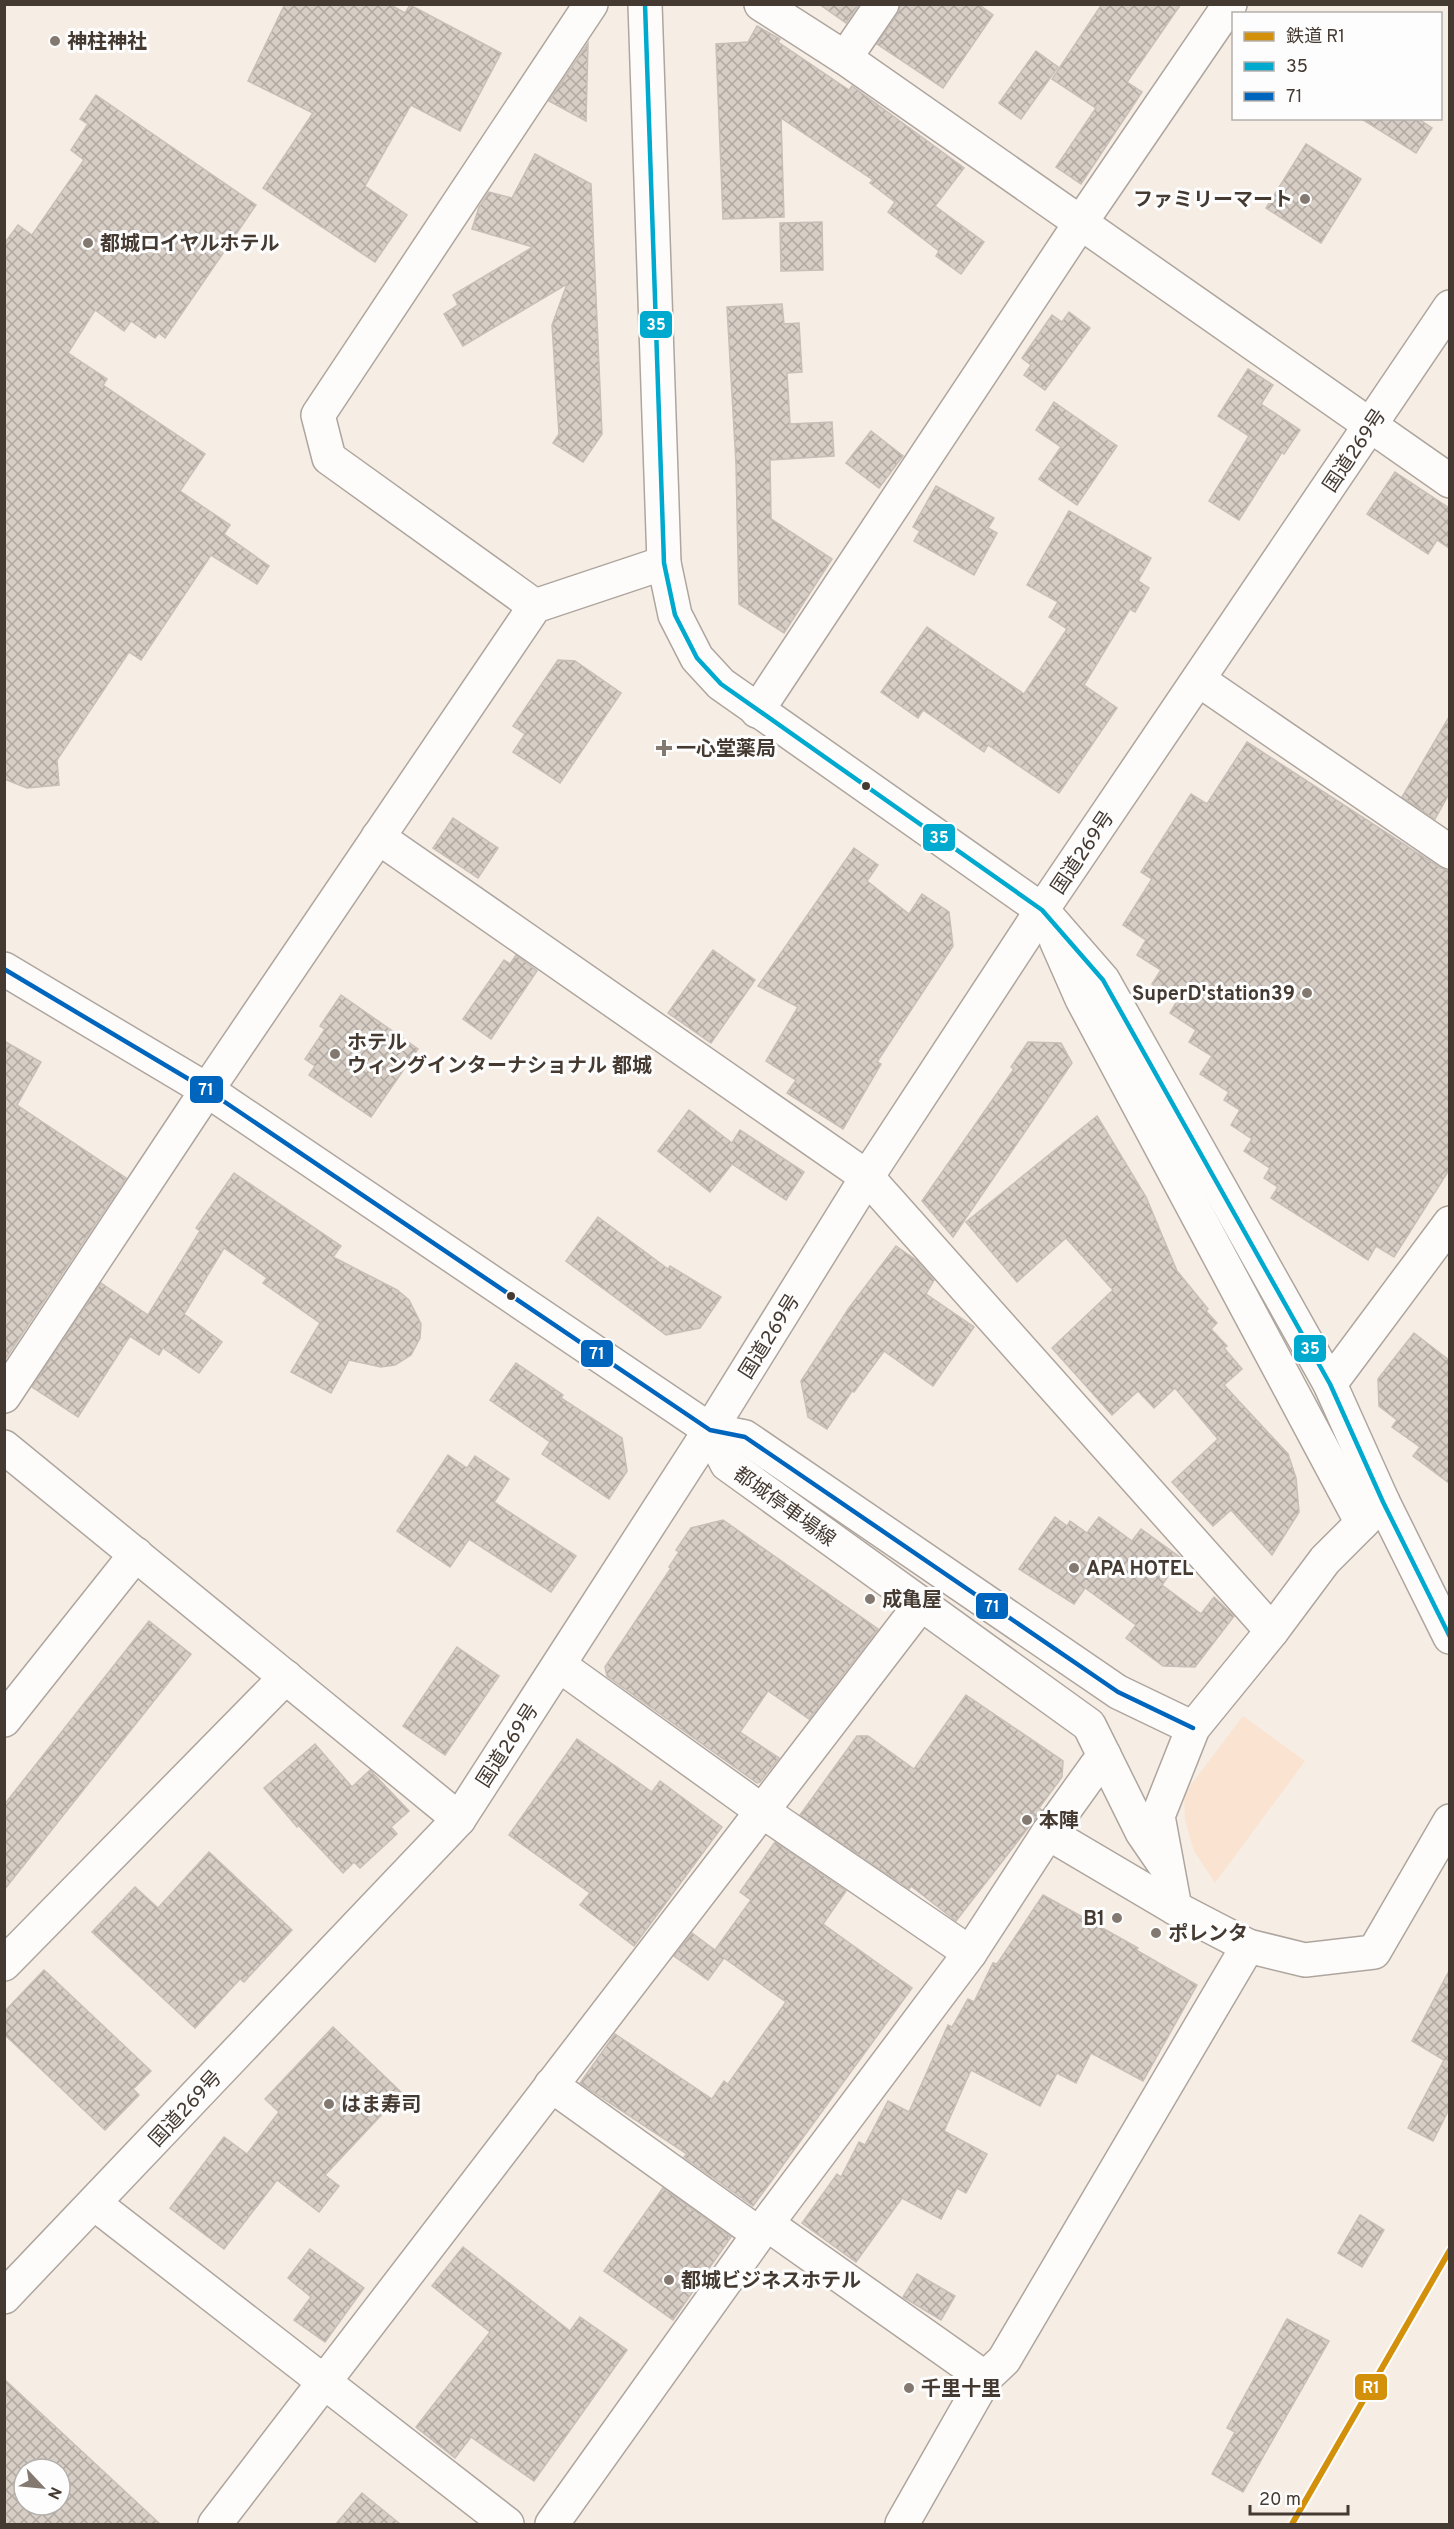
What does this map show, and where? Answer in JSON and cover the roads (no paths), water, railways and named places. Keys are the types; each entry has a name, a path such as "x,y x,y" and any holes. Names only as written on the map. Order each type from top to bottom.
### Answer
{"main road":[{"path":"535,606 329,458 318,415 591,4"},
{"path":"645,4 664,564 675,615 697,658 721,684 1042,910 1103,980 1330,1384 1372,1512"},
{"path":"761,4 845,58 1449,481"},
{"path":"845,58 882,4"},
{"path":"758,711 1081,222 1230,4"},
{"name":"国道269号","path":"4,2297 459,1819 710,1430 867,1177 1042,910 1371,426 1449,307"},
{"path":"4,1396 207,1090 535,606 664,564"},
{"path":"1199,680 1447,845"},
{"path":"378,837 867,1177 1272,1631"},
{"path":"1042,910 1082,999 1372,1512 1449,1637"},
{"path":"4,969 207,1090 710,1430"},
{"path":"1330,1384 1449,1223"},
{"name":"都城停車場線","path":"710,1430 727,1464 1089,1725 1143,1832 1166,1867"},
{"name":"都城停車場線","path":"710,1430 745,1437 1118,1692 1193,1728"},
{"path":"4,1447 459,1819"},
{"path":"1175,1908 1158,1816 1193,1728 1272,1631 1325,1560 1372,1512"},
{"path":"4,1720 136,1554"},
{"path":"215,2524 921,1604"},
{"path":"559,1665 762,1811 970,1953"},
{"path":"10,1947 286,1677"},
{"path":"552,2524 763,2229 970,1953 1048,1833 1104,1755"},
{"path":"1048,1833 1175,1908 1248,1946 1305,1960 1374,1952 1449,1821"},
{"path":"902,2524 985,2378 1004,2360 1248,1946"},
{"path":"551,2085 985,2378"},
{"path":"95,2204 507,2524"}],"rail line":[{"name":"R1","path":"1292,2524 1450,2250"}],"place":[{"name":"神柱神社","path":"55,41"},
{"name":"ファミリーマート","path":"1305,199"},
{"name":"都城ロイヤルホテル","path":"88,243"},
{"name":"一心堂薬局","path":"664,748"},
{"name":"SuperD'station39","path":"1307,993"},
{"name":"ホテル ウィングインターナショナル 都城","path":"335,1054"},
{"name":"APA HOTEL","path":"1074,1568"},
{"name":"成亀屋","path":"870,1599"},
{"name":"本陣","path":"1027,1820"},
{"name":"B1","path":"1117,1918"},
{"name":"ポレンタ","path":"1156,1933"},
{"name":"はま寿司","path":"329,2104"},
{"name":"都城ビジネスホテル","path":"669,2280"},
{"name":"千里十里","path":"909,2388"}]}
